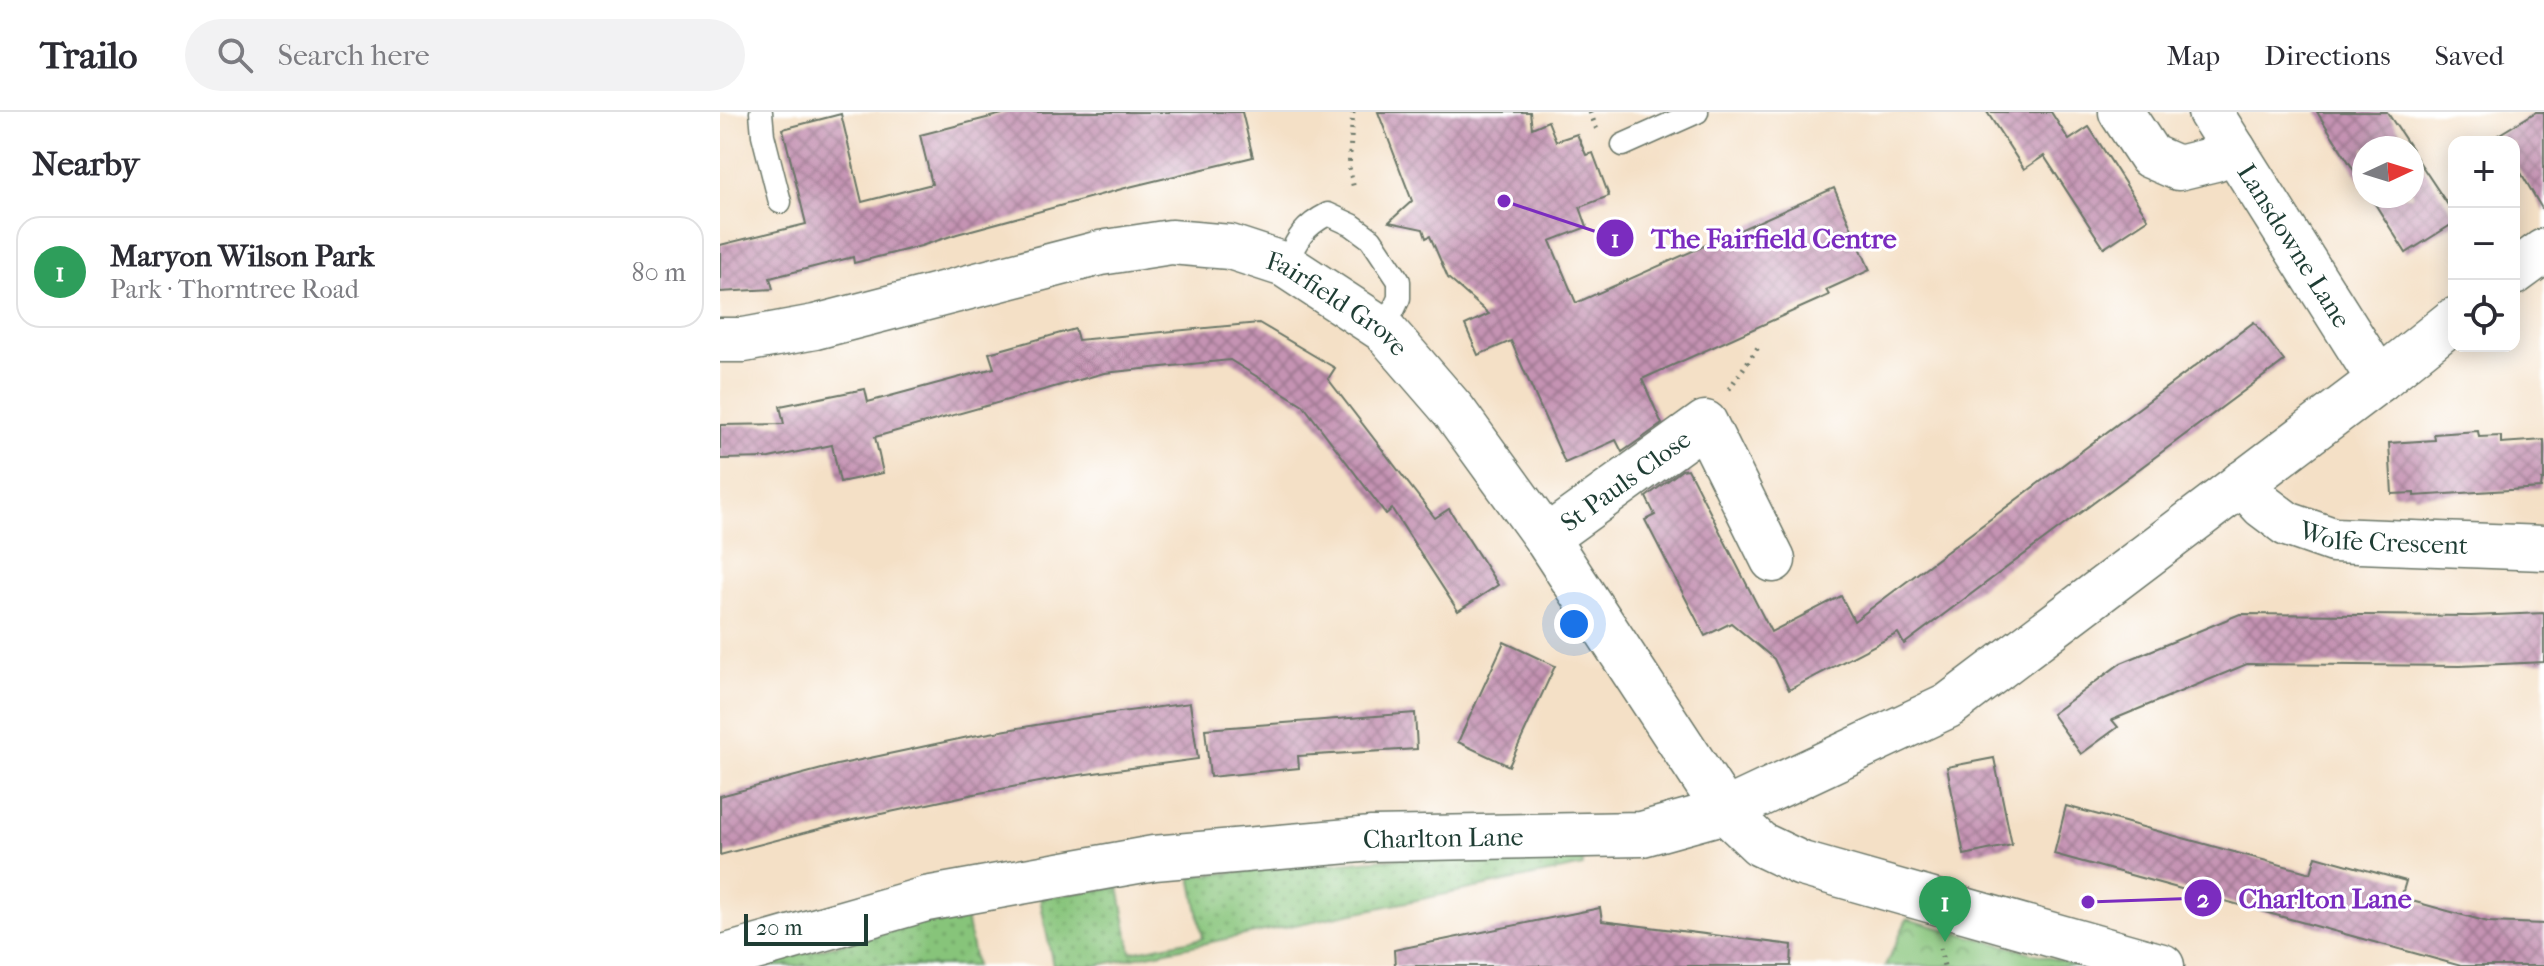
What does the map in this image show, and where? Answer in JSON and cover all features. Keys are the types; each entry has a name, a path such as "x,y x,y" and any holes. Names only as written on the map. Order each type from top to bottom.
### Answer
{"street":[{"path":"2121,112 2150,156 2178,168 2215,159 2234,150"},
{"name":"Lansdowne Lane","path":"2210,112 2379,380"},
{"name":"Fairfield Grove","path":"720,340 744,340 815,327 1100,253 1171,242 1230,247 1285,265 1384,330 1454,411 1546,538 1725,811 1760,844 1802,864 2162,966"},
{"path":"2520,269 2544,251"},
{"name":"Charlton Lane","path":"720,958 926,899 1154,858 1372,839 1642,834 1725,811 1948,706 2448,325"},
{"name":"St Pauls Close","path":"1546,538 1705,423 1773,560"},
{"name":"Wolfe Crescent","path":"2242,483 2263,506 2287,524 2333,540 2544,548"}],"lane":[{"path":"761,112 763,135 780,202"},
{"path":"1623,145 1697,112"},
{"path":"1285,265 1300,235 1311,223 1328,214 1371,239 1399,281 1399,298 1384,330"}],"path":[{"path":"1341,221 1356,204 1349,167 1353,112"},
{"name":"St Pauls Close","path":"1705,423 1761,343"}],"green space":[{"path":"1582,852 1583,866 1094,966 1053,966 1040,898 1119,887 1131,952 1203,938 1191,876 1386,859"},
{"path":"965,913 976,966 754,966"},
{"path":"1907,919 2080,966 1885,966"}],"building":[{"path":"1010,112 1242,112 1253,157 1129,187 854,263 853,257 770,278 773,289 720,292 720,245 806,224 783,129 841,114 862,202 932,184 920,135"},
{"path":"1378,112 1530,112 1532,128 1548,121 1556,141 1577,134 1586,155 1593,153 1609,196 1580,207 1587,227 1550,241 1576,303 1834,188 1870,270 1826,290 1829,295 1642,379 1662,424 1622,452 1616,440 1565,463 1511,341 1478,355 1465,325 1489,314 1448,278 1430,236 1426,238 1423,229 1389,222 1412,201"},
{"path":"1987,112 2051,112 2069,140 2089,127 2148,219 2104,248 2044,156 2024,169"},
{"path":"2317,112 2387,112 2403,136 2352,136 2352,167"},
{"path":"2536,112 2544,112 2544,212 2520,171 2520,136 2498,135"},
{"path":"2424,169 2448,205 2448,227 2406,253 2378,208 2424,208"},
{"path":"2254,322 2284,361 1904,644 1898,633 1789,690 1774,659 1731,623 1705,636 1645,520 1655,515 1646,497 1682,470 1688,469 1771,632 1841,596 1854,621"},
{"path":"1259,323 1335,368 1328,379 1435,518 1449,509 1498,585 1458,611 1392,509 1386,514 1303,405 1230,360 1104,373 875,437 883,473 840,482 832,445 769,458 720,459 720,425 784,424 780,406 865,389 868,402 994,368 989,353 1075,329 1078,340"},
{"path":"2478,431 2479,437 2501,436 2501,443 2544,440 2544,480 2541,488 2414,496 2414,493 2392,494 2389,443 2435,440 2434,434"},
{"path":"2544,613 2544,662 2460,666 2247,664 2112,720 2118,727 2081,754 2052,714 2121,663 2240,614 2471,616"},
{"path":"1504,642 1555,666 1509,766 1458,742"},
{"path":"1190,703 1198,759 1072,776 974,794 853,820 720,855 720,796 837,765 973,736"},
{"path":"1415,713 1417,749 1298,756 1299,768 1210,777 1205,729"},
{"path":"1994,758 2012,845 1964,855 1947,767"},
{"path":"2066,806 2311,873 2316,856 2406,881 2401,898 2488,922 2544,924 2544,966 2461,966 2054,854"},
{"path":"1600,908 1602,921 1792,945 1791,966 1395,966 1394,950"}],"place":[{"name":"The Fairfield Centre","path":"1504,201"},
{"name":"Charlton Lane","path":"2088,902"},
{"name":"Maryon Wilson Park","path":"1945,942"}]}
